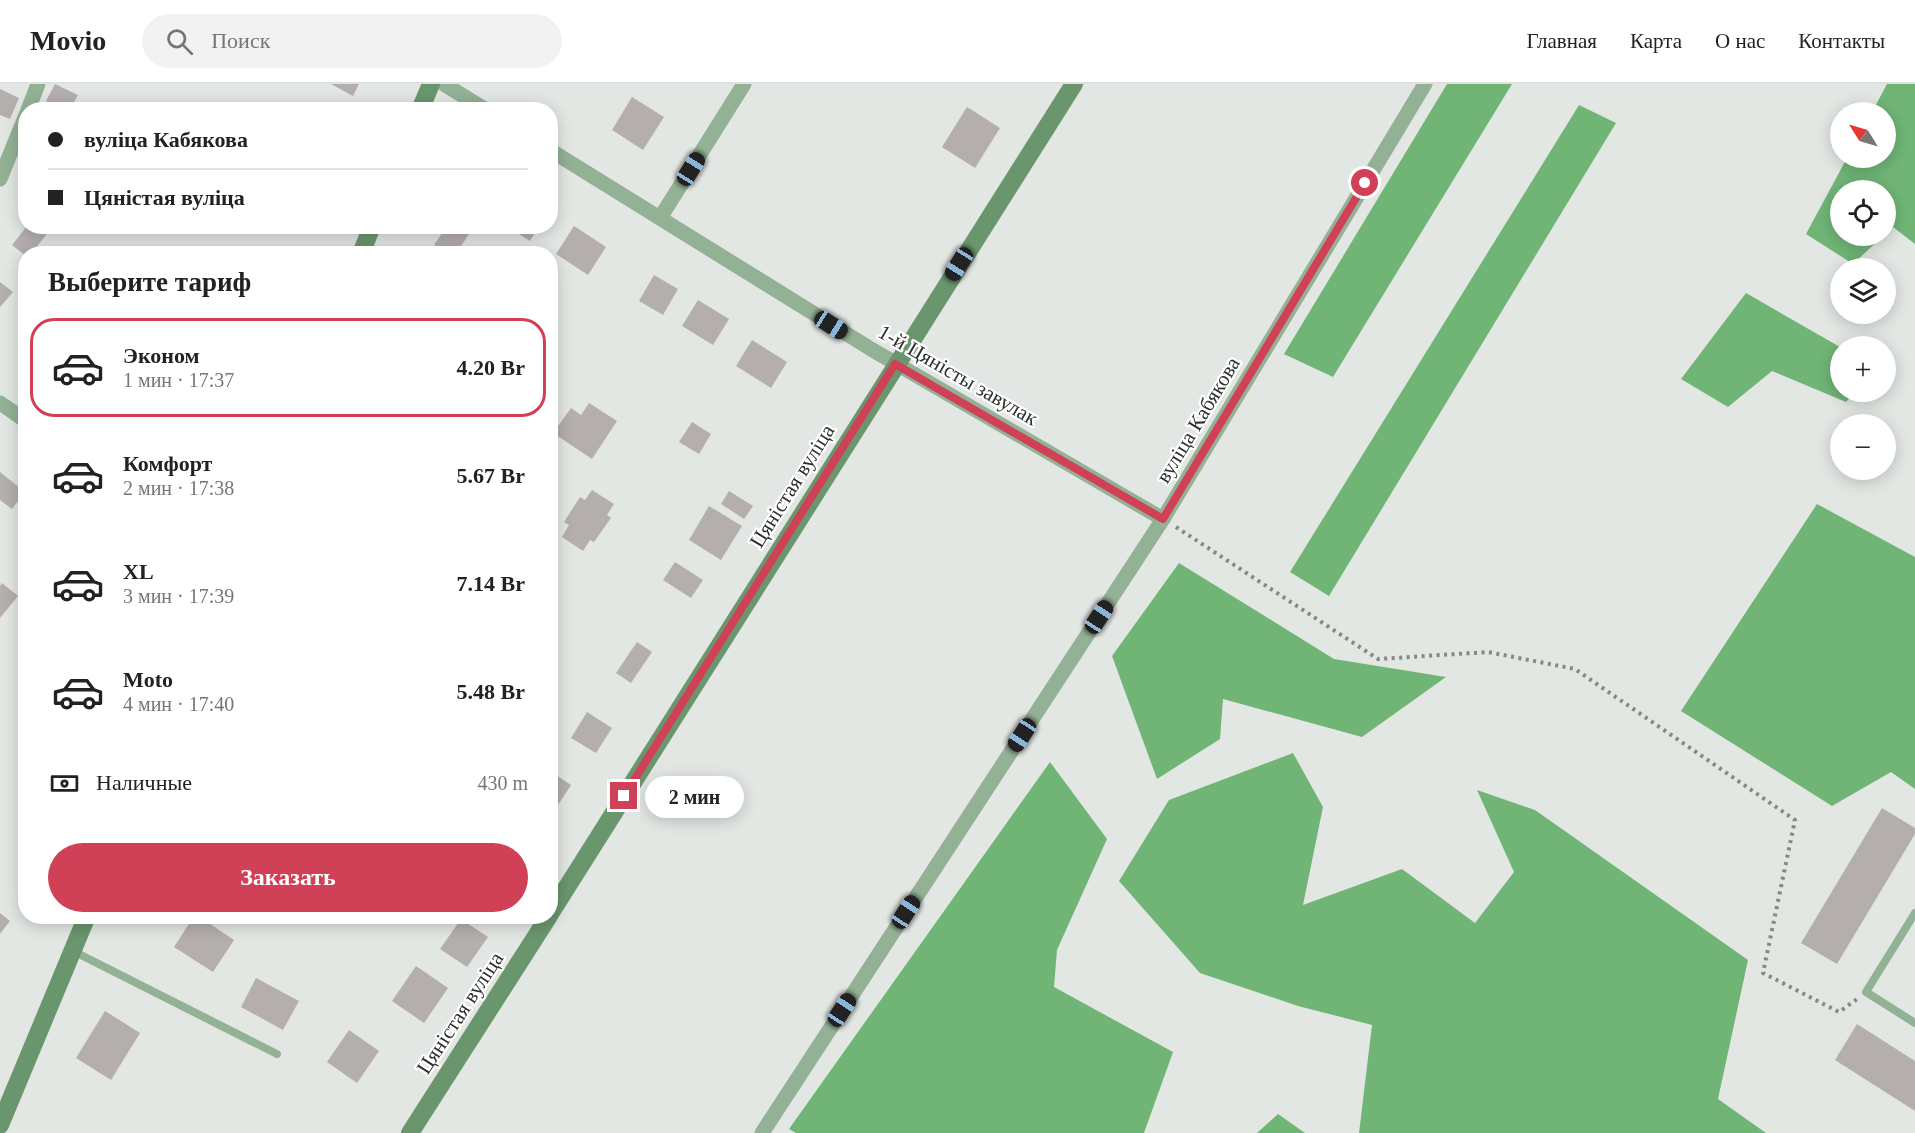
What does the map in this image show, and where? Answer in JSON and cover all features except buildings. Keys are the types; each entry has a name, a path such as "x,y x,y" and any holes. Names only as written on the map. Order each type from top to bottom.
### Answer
{"street":[{"path":"31,102 38,84"},
{"path":"423,102 431,84"},
{"path":"444,84 473,102"},
{"path":"660,218 744,84"},
{"name":"Цяністая вуліца","path":"558,901 895,364 1074,84"},
{"name":"вуліца Кабякова","path":"762,1133 1163,519 1425,84"},
{"path":"0,179 18,135"},
{"name":"1-й Цяністы завулак","path":"558,155 895,364 1163,519"},
{"path":"0,403 18,415"},
{"path":"0,1125 84,924"},
{"name":"Цяністая вуліца","path":"410,1133 544,924"}],"lane":[{"path":"1915,914 1866,992 1915,1023"},
{"path":"72,951 277,1054"}],"path":[{"path":"1163,519 1378,659 1488,652 1575,669 1795,820 1763,973 1839,1012 1866,992"}],"green space":[{"path":"1447,84 1512,84 1333,377 1284,354"},
{"path":"1887,84 1915,84 1915,244 1896,229 1896,180 1835,180 1842,168 1896,168 1896,102 1877,102"},
{"path":"1579,105 1616,123 1329,596 1290,572"},
{"path":"1830,190 1830,246 1872,246 1859,258 1844,258 1806,234"},
{"path":"1746,293 1830,341 1830,395 1772,371 1728,407 1681,379"},
{"path":"1817,504 1915,557 1915,789 1891,772 1832,806 1681,711"},
{"path":"1179,563 1334,659 1446,677 1362,737 1223,699 1220,739 1157,779 1112,656"},
{"path":"1293,753 1323,807 1303,905 1402,869 1475,923 1514,872 1477,790 1535,810 1748,960 1718,1099 1766,1133 1359,1133 1372,1025 1298,1006 1200,973 1119,881 1169,800"},
{"path":"1050,762 1107,839 1057,950 1054,987 1173,1052 1144,1133 796,1133 789,1129"},
{"path":"1278,1114 1305,1133 1257,1133"}],"route":[{"path":"624,796 895,364 1163,519 1365,183"}]}
